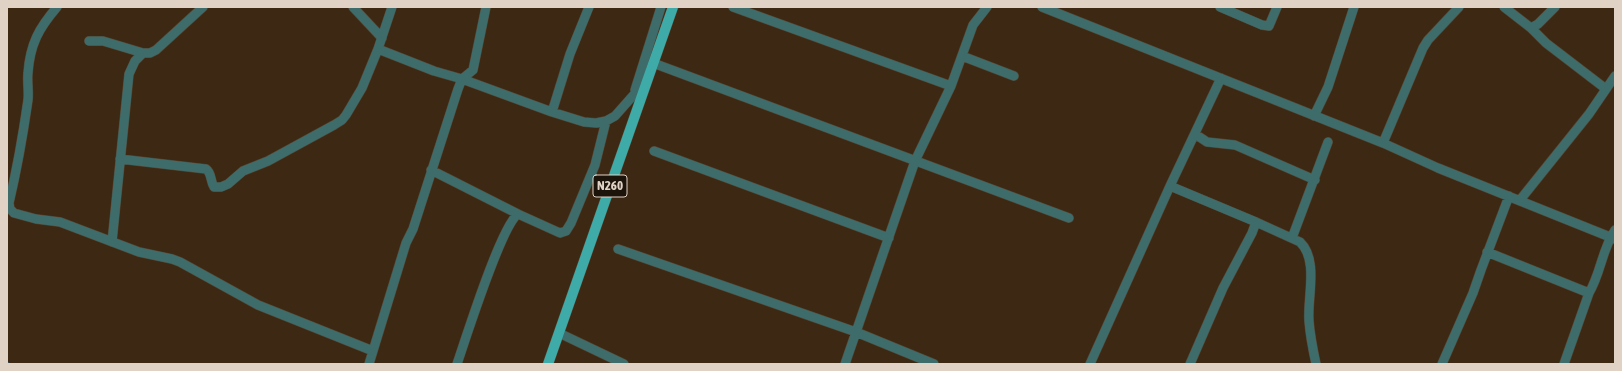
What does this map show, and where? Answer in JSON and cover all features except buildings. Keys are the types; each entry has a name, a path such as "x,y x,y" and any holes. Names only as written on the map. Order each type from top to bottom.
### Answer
{"main road":[{"name":"N260","path":"548,364 673,7"}],"street":[{"path":"57,7 39,29 31,51 27,74 28,97 19,162 9,203 10,209 14,213 36,219 60,222 140,252 180,262 258,305 373,352"},
{"path":"89,41 103,41 143,53 150,53 156,50 204,7"},
{"path":"353,7 382,38"},
{"path":"120,159 206,169 209,171 211,183 214,187 228,184 243,171 268,161 334,125 342,120 346,115 362,88 378,49 392,7"},
{"path":"370,364 406,243 413,229 431,170 462,79 473,70 486,7"},
{"path":"552,112 570,54 588,7"},
{"path":"634,94 661,7"},
{"path":"733,7 951,86"},
{"path":"845,364 915,161 951,86 973,25 987,7"},
{"path":"1042,7 1383,143 1438,168 1613,235 1596,283 1589,293 1564,364"},
{"path":"1220,7 1262,25 1269,26 1276,7"},
{"path":"1314,116 1328,87 1354,7"},
{"path":"1383,143 1423,48 1428,40 1458,7"},
{"path":"1504,7 1531,28 1546,44 1606,89"},
{"path":"1531,28 1538,24 1555,7"},
{"path":"378,49 434,71 462,79 552,112 584,122 596,123 606,121 614,116 647,80"},
{"path":"112,242 129,74 135,61 143,53"},
{"path":"962,56 1014,76"},
{"path":"653,63 1069,218"},
{"path":"1520,200 1589,114 1615,76"},
{"path":"1090,364 1170,186 1221,78"},
{"path":"431,170 518,214 560,233 566,231 571,222 595,165 606,121"},
{"path":"1194,134 1207,142 1235,145 1315,180"},
{"path":"1292,238 1328,142"},
{"path":"654,151 889,238"},
{"path":"1170,186 1292,238 1300,242 1305,247 1311,272 1309,321 1316,364"},
{"path":"1442,364 1473,293 1509,196"},
{"path":"457,364 502,239 514,217 518,214"},
{"path":"1190,364 1223,288 1252,233 1256,222"},
{"path":"618,249 856,332 934,364"},
{"path":"1487,252 1589,293"},
{"path":"558,333 624,364"}]}
